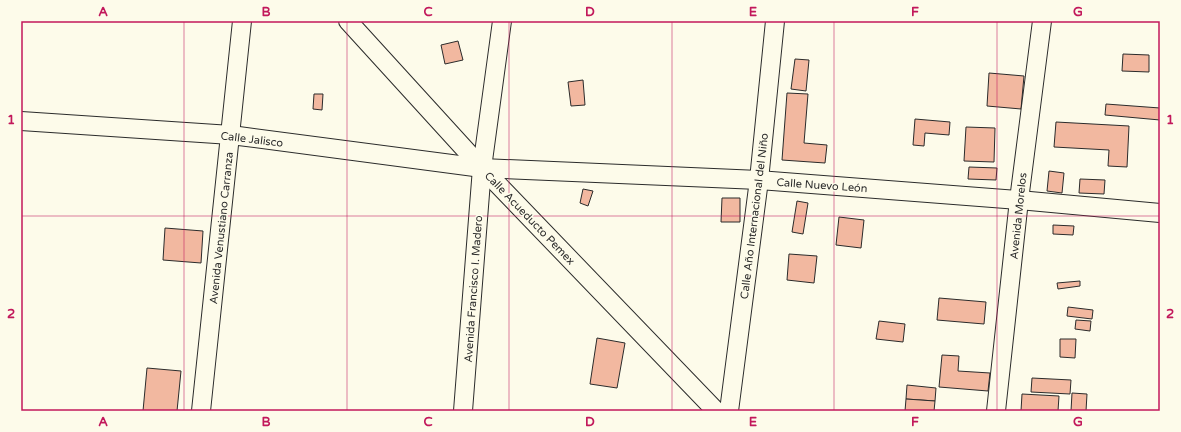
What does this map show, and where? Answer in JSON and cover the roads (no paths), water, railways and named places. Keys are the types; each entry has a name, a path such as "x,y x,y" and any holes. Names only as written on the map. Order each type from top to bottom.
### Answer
{"street":[{"name":"Avenida Venustiano Carranza","path":"201,411 242,21"},
{"name":"Calle Acueducto Pemex","path":"348,21 482,168 716,411"},
{"name":"Avenida Francisco I. Madero","path":"463,411 482,168 502,21"},
{"name":"Calle Año Internacional del Niño","path":"729,411 759,180 775,21"},
{"name":"Avenida Morelos","path":"996,411 1019,200 1042,21"},
{"name":"Calle Jalisco","path":"21,120 231,135 482,168"},
{"name":"Calle Nuevo León","path":"482,168 759,180 1019,200 1160,213"}]}
